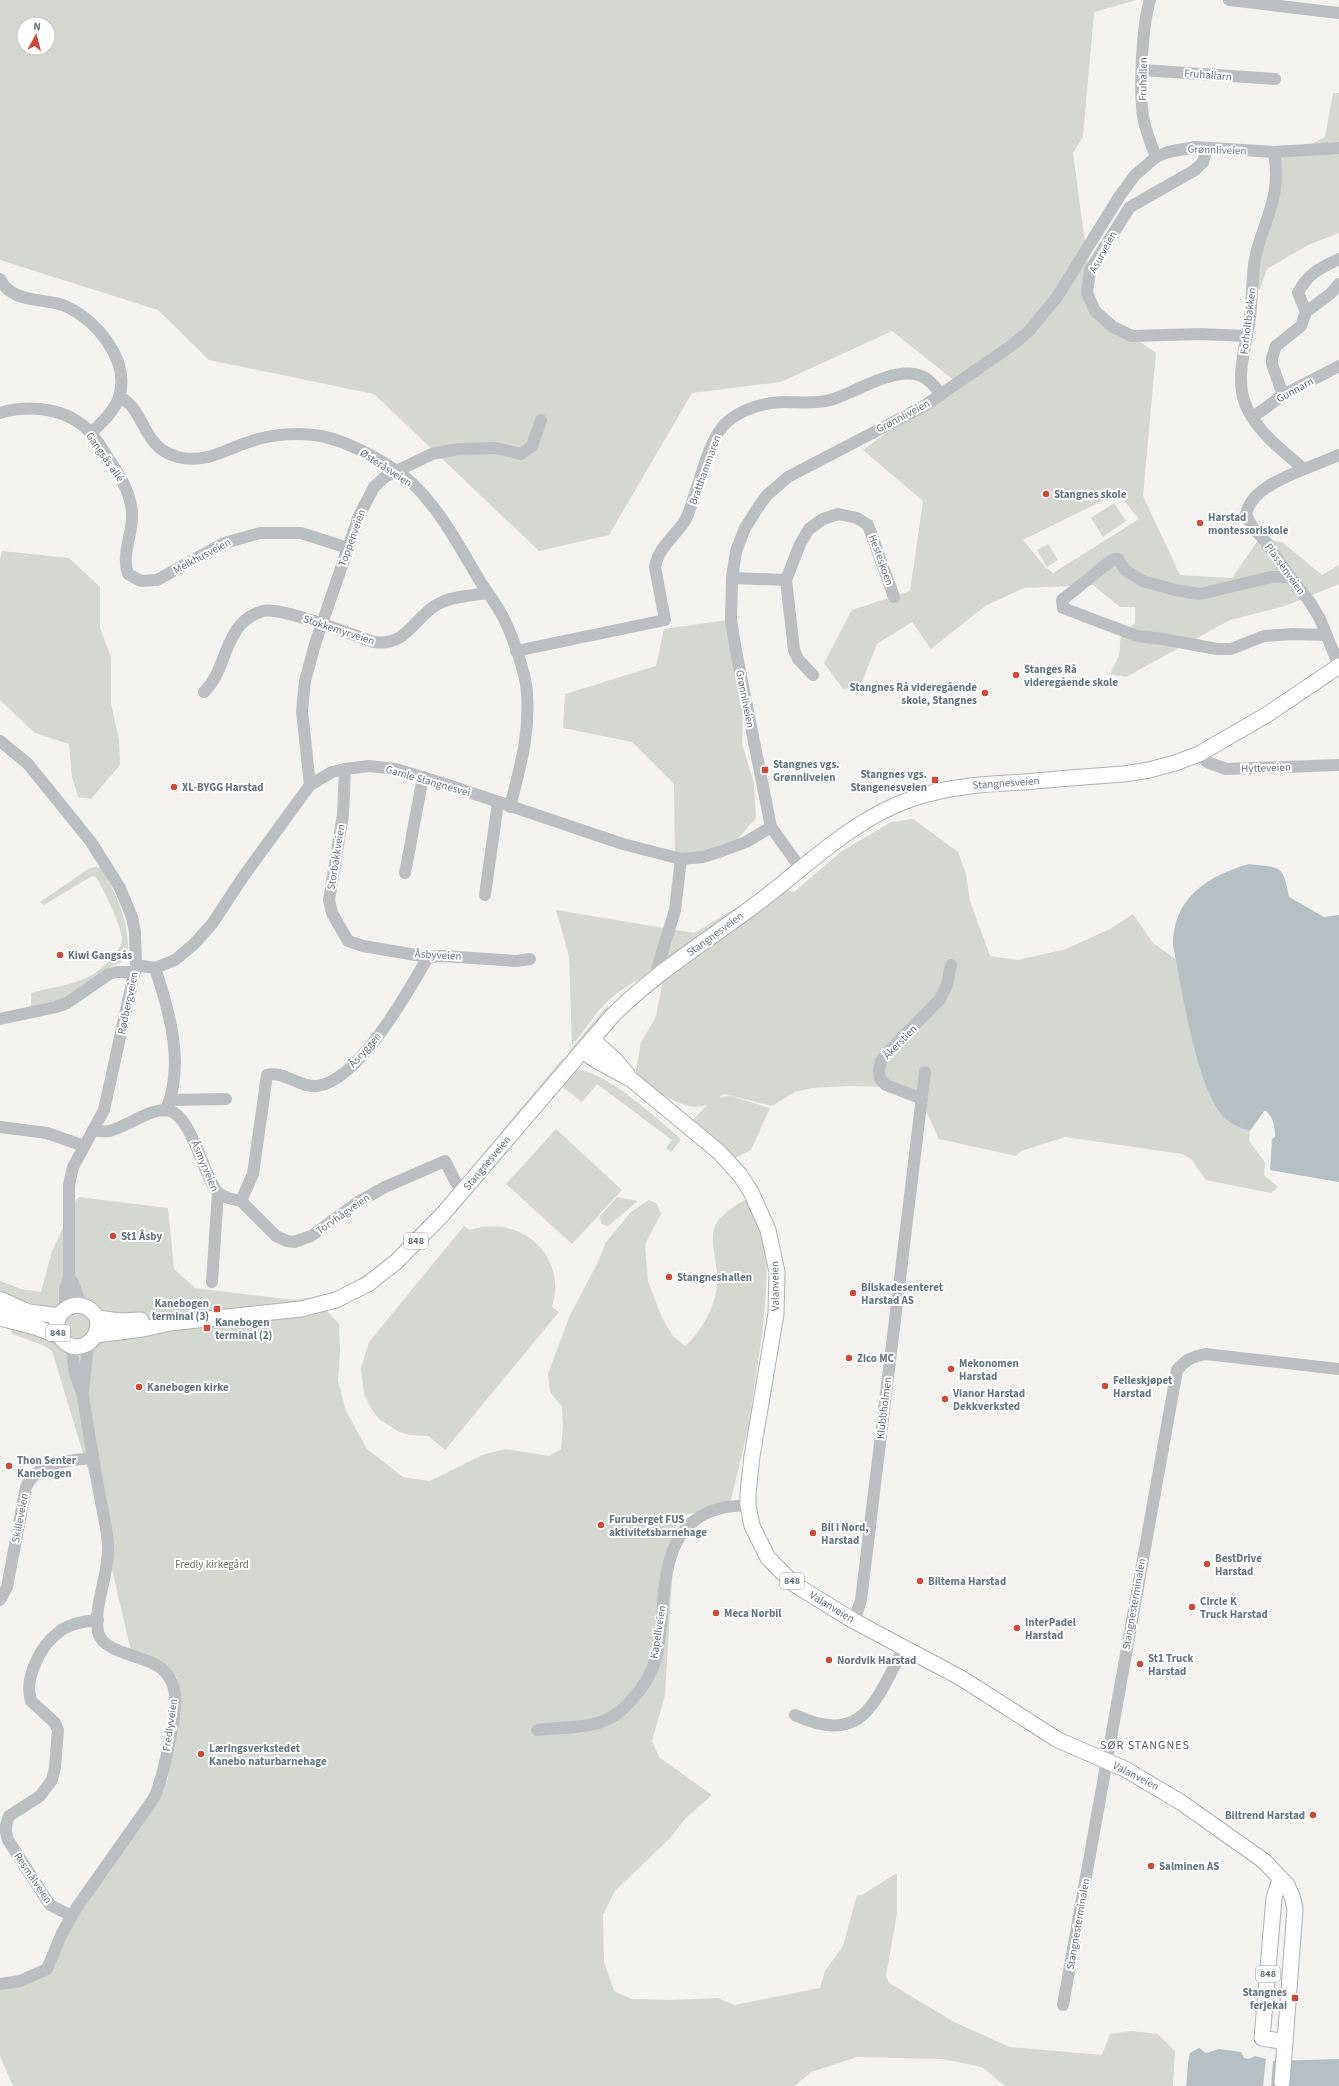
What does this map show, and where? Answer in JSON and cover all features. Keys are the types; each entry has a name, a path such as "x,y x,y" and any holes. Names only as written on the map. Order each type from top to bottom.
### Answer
{"highway":[{"path":"0,1301 25,1312"}],"main road":[{"name":"Stangnesveien","path":"71,1345 80,1346 92,1339 170,1323 301,1309 336,1300 368,1284 396,1262 443,1214 587,1045 627,1001 839,839 880,812 920,796 943,789 982,784 1149,770 1199,754 1268,714 1339,666"},
{"name":"Valanveien","path":"587,1045 615,1060 632,1080 719,1152 740,1175 761,1210 768,1230 777,1272 776,1314 748,1478 748,1505 752,1526 768,1558 780,1572 811,1595 854,1621 961,1678 1058,1740 1145,1780 1182,1802 1264,1861 1280,1880"},
{"name":"848","path":"0,1306 25,1312 62,1313"},
{"name":"848","path":"59,1336 57,1326 62,1313 72,1306 81,1306"},
{"path":"81,1306 92,1311 96,1318 98,1326 92,1339"},
{"name":"848","path":"0,1318 35,1327 59,1336 71,1345"},
{"name":"Stangnesveien","path":"96,1318 120,1321 153,1320 170,1323"},
{"name":"848","path":"1282,2082 1295,1909 1292,1896 1287,1885 1280,1880 1274,1898 1262,2038 1284,2048"}],"street":[{"name":"Fruhallen","path":"1150,0 1146,14 1142,70 1143,117 1156,157"},
{"path":"1229,0 1339,13"},
{"name":"Fruhallarn","path":"1142,70 1275,79"},
{"name":"Grønnliveien","path":"801,869 771,827 733,636 731,602 732,578 736,551 745,528 759,506 778,484 802,468 904,417 942,395 1011,346 1039,320 1057,297 1119,197 1135,175 1156,157 1182,148 1274,152 1339,148"},
{"name":"Asurveien","path":"1208,148 1203,162 1195,170 1130,207 1090,270 1087,294 1095,311 1113,327 1132,336 1200,334 1247,336"},
{"name":"Forholtbakken","path":"1274,152 1276,192 1256,254 1241,376 1242,392 1244,401 1260,428 1304,469"},
{"path":"1306,312 1298,293 1303,283 1316,270 1339,259"},
{"path":"0,279 8,290 16,295 62,305 75,311 95,327 104,337 116,360 121,381 119,397 109,415 91,433"},
{"path":"1283,395 1272,364 1273,352 1283,339 1301,326 1306,312 1330,294 1339,284"},
{"name":"Gunnarn","path":"1253,417 1283,395 1339,366"},
{"name":"Bratthammaren","path":"516,652 665,620 655,567 656,558 659,552 680,529 686,519 712,445 726,422 757,406 774,402 818,402 829,400 894,376 907,373 924,377 932,383 942,395"},
{"name":"Østeråsveien","path":"119,397 130,404 148,437 167,452 177,456 198,460 269,436 311,435 322,436 351,446 367,454 412,483 432,505 454,538 486,593"},
{"name":"Gangsås allé","path":"0,413 23,408 48,410 72,419 91,433 116,469 129,494 132,514 126,558 128,574"},
{"name":"Toppenveien","path":"310,785 303,729 303,697 308,665 359,516 371,492 380,481 432,454 458,449 496,448 521,454 532,446 541,420"},
{"name":"Plassenveien","path":"1339,455 1304,469 1255,496 1250,502 1246,515 1247,521 1267,543 1290,577 1310,602 1320,619 1339,666"},
{"name":"Hesteskoen","path":"813,675 798,659 794,650 786,580 800,544 809,529 823,519 838,514 857,518 868,525 894,597"},
{"name":"Melkhusveien","path":"128,574 141,581 157,580 224,543 260,533 301,533 348,548"},
{"path":"1290,577 1271,577 1200,594 1175,590 1143,581 1125,570 1118,559 1112,560 1062,600 1063,608 1136,636 1163,639 1217,649 1231,649 1264,636 1292,634 1326,636"},
{"path":"732,578 786,580"},
{"path":"486,593 503,617 516,652 527,692 528,731 510,807"},
{"name":"Stokkemyrveien","path":"204,692 217,675 232,638 248,618 264,611 273,610 322,624 374,642 389,643 404,635 438,604 486,593"},
{"name":"Rødbergveien","path":"0,741 28,764 55,796 91,842 112,874 132,917 137,953 104,1110 73,1167 69,1185 69,1278 65,1289 62,1313"},
{"name":"Hytteveien","path":"1199,754 1207,762 1226,769 1339,765"},
{"name":"Gamle Stangnesvei","path":"155,968 180,956 194,944 212,924 243,877 310,785 332,772 345,769 368,766 396,769 623,844 681,859 703,857 722,851 746,842 771,827"},
{"name":"Storbakkveien","path":"345,769 343,815 329,900 332,913 348,941"},
{"path":"405,873 423,777"},
{"path":"485,895 498,802"},
{"path":"654,979 675,910 681,859"},
{"name":"Åsbyveien","path":"348,941 363,946 428,957 450,956 516,961 530,959"},
{"name":"Åsryggen","path":"241,1201 253,1174 267,1075 279,1076 303,1085 317,1086 331,1080 345,1071 365,1053 380,1033 396,1010 428,957"},
{"name":"Åkerstien","path":"922,1099 886,1085 880,1079 879,1070 881,1061 889,1051 940,1000 947,985 951,965"},
{"path":"0,1019 56,1007 67,1003 109,974 135,968 155,968 163,991 174,1049 174,1081 168,1105"},
{"path":"922,1099 925,1072"},
{"path":"93,1130 109,1131 151,1114 168,1105 226,1099"},
{"name":"Klubbholmen","path":"854,1621 861,1600 922,1099"},
{"name":"Åsmyrveien","path":"168,1105 193,1138 211,1184 218,1193 212,1282"},
{"path":"0,1127 47,1133 84,1146"},
{"name":"Torvhågveien","path":"218,1193 228,1198 241,1201 276,1236 287,1242 294,1242 311,1236 384,1187 445,1161 454,1181 463,1192"},
{"name":"Rødbergveien","path":"69,1278 73,1283 81,1306"},
{"name":"Fredlyveien","path":"83,1396 92,1339"},
{"name":"Fredlyveien","path":"0,1984 20,1981 47,1969 62,1932 72,1916 154,1798 161,1780 175,1704 172,1683 161,1668 147,1660 110,1647 103,1642 98,1632 98,1620 106,1574 108,1545 83,1396 77,1380 71,1345"},
{"name":"Stangnesterminalen","path":"1063,2005 1177,1370 1185,1361 1205,1354 1339,1369"},
{"name":"Skilleveien","path":"0,1600 7,1587 26,1488 30,1478 46,1466 93,1458"},
{"name":"Kapellveien","path":"538,1730 583,1726 601,1722 615,1715 629,1704 642,1687 656,1659 669,1561 680,1535 693,1521 718,1508 748,1505"},
{"name":"Resmålveien","path":"72,1916 50,1905 8,1840 6,1825 9,1816 40,1796 52,1780 59,1738 55,1723 31,1701 28,1693 28,1682 41,1654 60,1631 88,1621 98,1620"},
{"path":"795,1715 808,1721 833,1726 851,1724 862,1718 871,1708 904,1648"}],"green space":[{"path":"0,0 1137,0 1094,12 1083,137 1073,153 1094,310 1156,353 1143,496 1180,575 1232,578 1259,539 1282,542 1322,575 1339,565 1339,584 1285,606 1230,620 1126,677 1110,674 1119,656 1121,633 1135,623 1135,607 1120,607 1093,585 1024,588 985,606 931,649 912,622 877,644 860,687 843,689 824,663 852,610 910,591 923,501 863,450 956,382 892,331 781,382 692,393 609,535 539,551 374,394 209,360 158,310 0,260","holes":["1118,493 1139,519 1053,573 1046,568 1023,540"]},
{"path":"1333,93 1339,93 1339,233 1308,245 1267,269 1259,291 1253,272 1273,205 1272,153 1300,150 1325,137"},
{"path":"1114,503 1126,521 1103,537 1091,518"},
{"path":"1048,544 1058,560 1047,567 1037,550"},
{"path":"2,551 69,558 100,587 100,628 111,657 111,704 119,740 120,765 91,799 78,797 72,777 69,744 35,733 0,700 0,560"},
{"path":"728,620 743,710 742,744 754,783 756,818 731,846 675,862 674,784 632,742 563,728 565,694 656,666 664,629"},
{"path":"913,819 958,852 966,874 970,901 990,956 1018,960 1066,949 1110,929 1133,914 1153,943 1177,960 1196,1055 1233,1124 1250,1131 1249,1141 1265,1162 1264,1175 1278,1187 1271,1193 1206,1180 1191,1159 1182,1154 1065,1137 1021,1151 1016,1156 939,1139 918,1093 902,1087 848,1086 812,1088 795,1092 772,1106 724,1094 719,1097 731,1096 770,1108 751,1150 735,1158 692,1121 708,1104 701,1107 682,1104 637,1081 635,1077 641,1042 656,1017 664,974 649,975 624,988 610,999 572,1045 569,956 556,910 694,933 774,885 794,892 842,851 891,822"},
{"path":"90,868 101,868 117,899 125,921 128,956 120,963 110,967 62,999 31,1008 31,993 82,980 88,977 98,971 109,961 121,944 121,933 116,917 96,877 92,876 44,905 40,902"},
{"path":"608,1005 607,1013 570,1054 569,1051"},
{"path":"563,1058 566,1059 477,1164 477,1161"},
{"path":"576,1070 588,1072 601,1078 630,1096 679,1137 680,1141 671,1152 666,1148 672,1140 597,1084 582,1102 560,1085 571,1072"},
{"path":"556,1129 622,1190 572,1244 506,1184"},
{"name":"Fredly kirkegård","path":"452,1192 450,1198 375,1273 320,1303 339,1324 340,1352 338,1381 346,1411 367,1449 403,1477 430,1481 482,1455 505,1449 549,1456 561,1449 563,1426 562,1407 550,1392 548,1374 570,1315 597,1264 606,1242 631,1212 649,1200 657,1204 661,1214 645,1244 648,1281 662,1318 673,1336 685,1346 704,1322 716,1293 717,1273 713,1235 716,1224 723,1215 732,1208 752,1197 767,1250 766,1293 762,1335 748,1429 729,1508 716,1508 684,1515 675,1528 665,1695 652,1741 659,1757 712,1795 686,1818 670,1838 615,1891 603,1915 604,1962 614,1991 631,1999 671,2000 718,1998 734,2005 820,1988 825,1971 843,1946 857,1895 862,1895 897,1873 897,1913 886,1976 889,1983 956,2023 1010,2047 1102,2055 1110,2034 1131,2031 1158,2034 1175,2051 1173,2086 1005,2086 982,2067 942,2059 857,2057 811,2072 795,2086 13,2086 0,2056 0,1984 39,1975 74,1908 168,1779 177,1677 145,1654 131,1651 90,1476 52,1351 43,1345 12,1334 10,1326 49,1339 43,1319 42,1305 27,1303 0,1293 0,1281 21,1289 41,1292 52,1251 76,1200 79,1197 168,1208 174,1269 195,1288 294,1300 322,1296 341,1289 371,1271 393,1253"},
{"path":"617,1197 638,1201 608,1226 601,1224 600,1216"},
{"path":"464,1226 470,1230 485,1227 499,1227 513,1230 526,1235 537,1244 546,1254 552,1267 555,1282 555,1295 552,1307 559,1312 445,1450 429,1436 410,1435 399,1432 379,1419 372,1410 364,1394 361,1368 369,1342"}],"shaded area":[{"path":"1249,864 1274,867 1282,873 1285,878 1289,897 1324,917 1339,915 1339,1182 1270,1170 1272,1139 1275,1137 1274,1126 1270,1116 1266,1111 1264,1111 1250,1131 1228,1121 1216,1106 1207,1087 1199,1064 1186,1011 1173,945 1175,929 1179,914 1195,891 1219,875"},
{"path":"1199,2048 1206,2053 1219,2049 1241,2052 1244,2058 1249,2059 1255,2056 1266,2059 1263,2086 1186,2086 1190,2053"},
{"path":"1339,2059 1339,2086 1271,2086 1273,2061"}],"place":[{"name":"Stangnes skole","path":"1046,494"},
{"name":"Harstad montessoriskole","path":"1200,523"},
{"name":"Stanges Rå videregående skole","path":"1016,675"},
{"name":"Stangnes Rå videregående skole, Stangnes","path":"985,693"},
{"name":"Stangnes vgs. Grønnliveien","path":"765,770"},
{"name":"Stangnes vgs. Stangenesveien","path":"935,780"},
{"name":"XL-BYGG Harstad","path":"174,787"},
{"name":"Kiwi Gangsås","path":"60,955"},
{"name":"St1 Åsby","path":"113,1236"},
{"name":"Stangneshallen","path":"669,1277"},
{"name":"Bilskadesenteret Harstad AS","path":"853,1293"},
{"name":"Kanebogen terminal (3)","path":"217,1309"},
{"name":"Kanebogen terminal (2)","path":"207,1328"},
{"name":"Zico MC","path":"849,1358"},
{"name":"Mekonomen Harstad","path":"951,1369"},
{"name":"Felleskjøpet Harstad","path":"1105,1386"},
{"name":"Kanebogen kirke","path":"139,1387"},
{"name":"Vianor Harstad Dekkverksted","path":"945,1399"},
{"name":"Thon Senter Kanebogen","path":"9,1466"},
{"name":"Furuberget FUS aktivitetsbarnehage","path":"601,1525"},
{"name":"Bil i Nord, Harstad","path":"813,1533"},
{"name":"BestDrive Harstad","path":"1207,1564"},
{"name":"Biltema Harstad","path":"920,1581"},
{"name":"Circle K Truck Harstad","path":"1192,1607"},
{"name":"Meca Norbil","path":"716,1613"},
{"name":"InterPadel Harstad","path":"1017,1628"},
{"name":"Nordvik Harstad","path":"829,1660"},
{"name":"St1 Truck Harstad","path":"1140,1664"},
{"name":"Læringsverkstedet Kanebo naturbarnehage","path":"201,1754"},
{"name":"Biltrend Harstad","path":"1313,1815"},
{"name":"Salminen AS","path":"1151,1866"},
{"name":"Stangnes ferjekai","path":"1295,1998"}],"district":[{"name":"SØR STANGNES","path":"1145,1745"}]}
